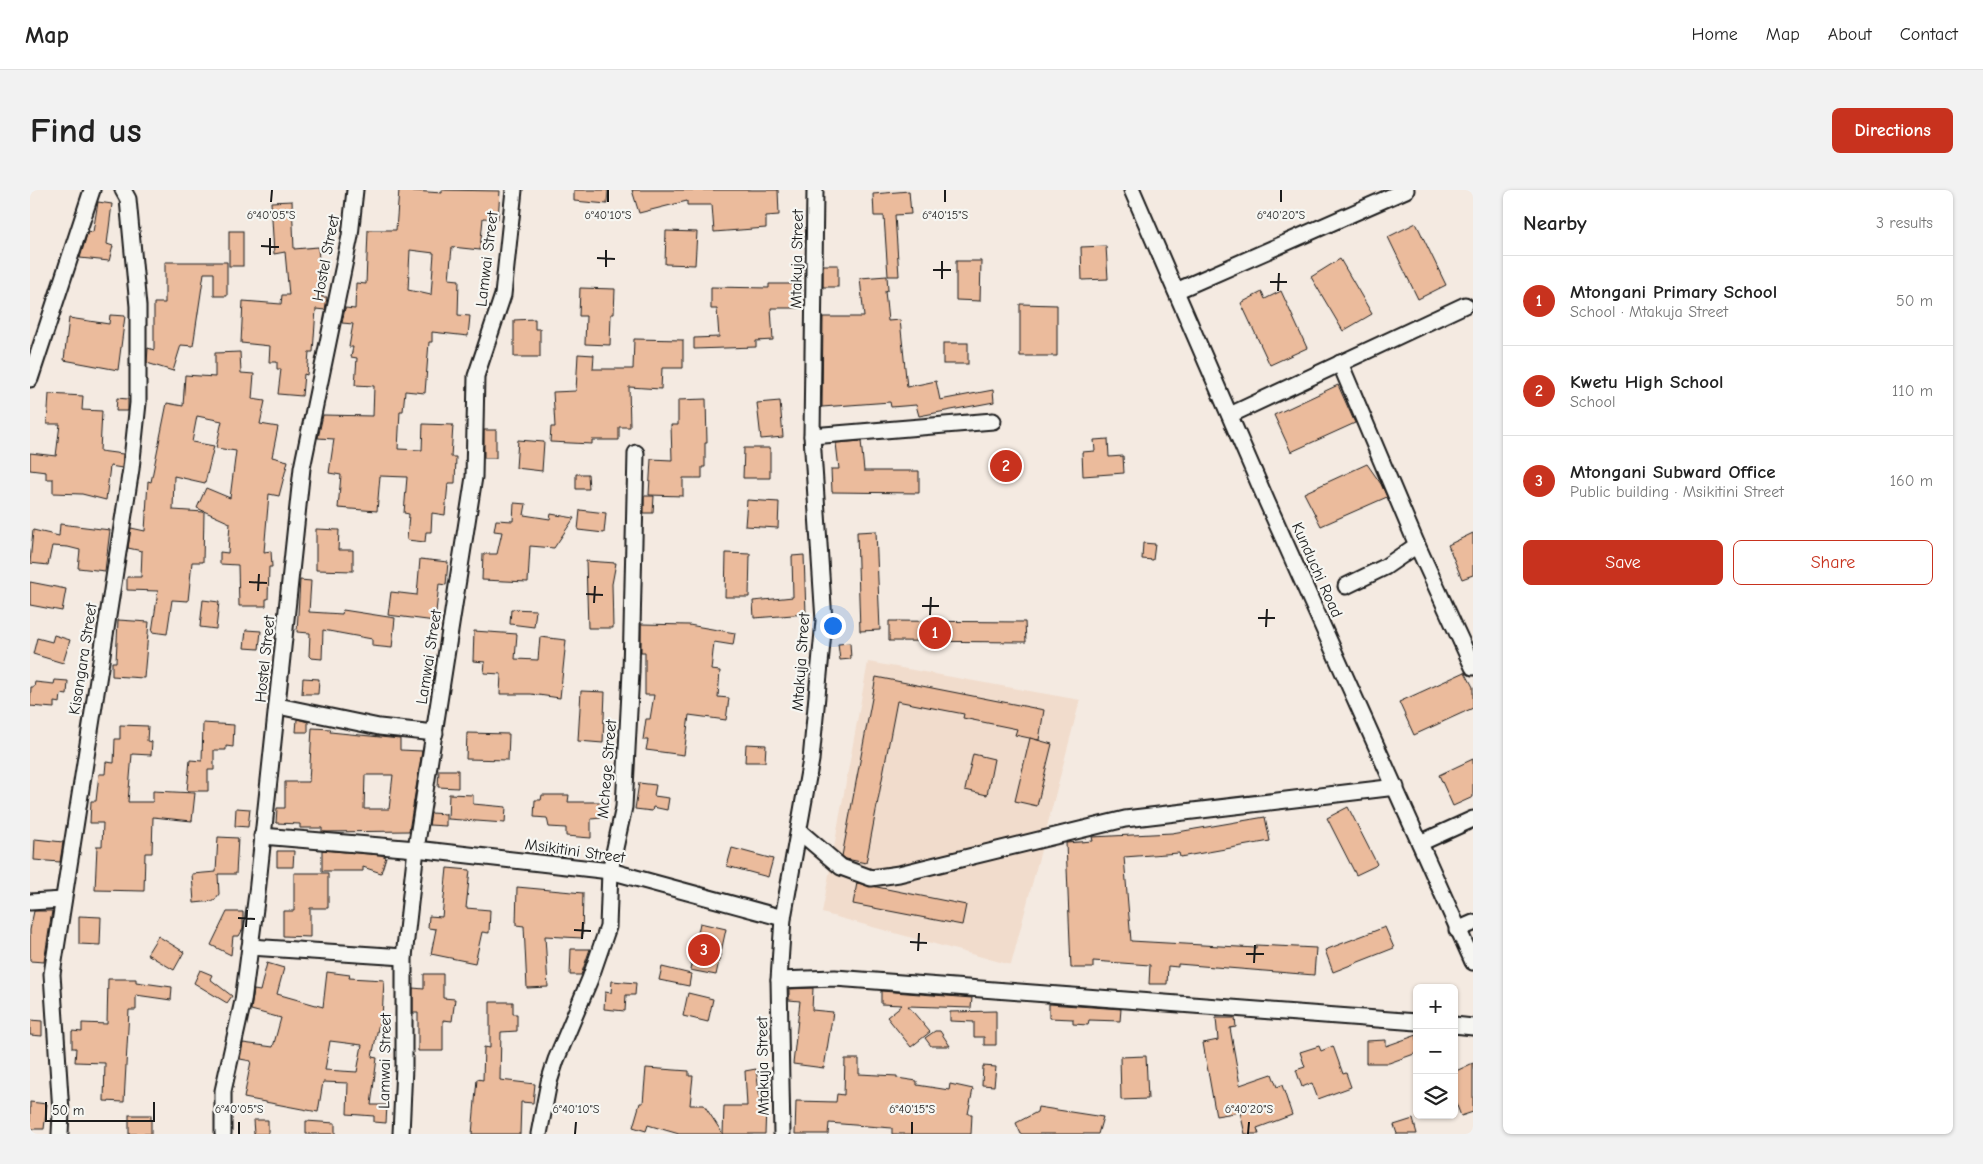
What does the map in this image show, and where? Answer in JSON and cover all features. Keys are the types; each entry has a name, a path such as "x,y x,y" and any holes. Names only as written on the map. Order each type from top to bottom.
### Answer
{"street":[{"path":"30,379 92,190"},
{"name":"Kisangara Street","path":"60,1134 61,1112 52,974 131,469 138,403 138,306 128,199 123,190"},
{"name":"Hostel Street","path":"223,1134 223,1091 242,1001 250,946 278,706 302,468 350,236 355,190"},
{"name":"Lamwai Street","path":"401,1134 404,957 416,849 474,477 476,376 503,295 514,190"},
{"name":"Mtakuja Street","path":"782,1134 779,980 783,918 811,760 824,621 812,436 815,190"},
{"name":"Kunduchi Road","path":"1132,190 1457,930 1473,962"},
{"path":"1176,291 1406,190"},
{"path":"1230,415 1465,305"},
{"path":"1340,363 1417,545 1473,667"},
{"path":"812,436 992,421"},
{"name":"Mchege Street","path":"539,1134 554,1068 590,979 608,927 610,871 624,806 631,672 636,454"},
{"path":"1346,586 1385,567 1417,545"},
{"path":"278,706 379,727 435,733"},
{"path":"799,831 841,867 871,878 899,874 1126,819 1396,788"},
{"path":"1420,843 1473,819"},
{"name":"Msikitini Street","path":"262,836 416,849 610,871 783,918"},
{"path":"30,902 63,900"},
{"path":"1457,930 1473,923"},
{"path":"250,946 404,957"},
{"path":"779,980 844,978 1413,1022"},
{"path":"1458,1025 1473,1026"}],"shaded area":[{"path":"868,662 1080,700 1011,965 822,913"}],"building":[{"path":"399,190 442,193 442,190 500,191 498,219 483,218 480,250 452,247 449,279 459,280 458,315 470,316 468,336 432,332 432,342 429,342 425,393 405,391 403,411 400,411 398,449 422,450 423,424 453,425 451,457 456,457 455,483 448,483 445,515 432,513 431,532 426,532 425,542 407,540 409,514 404,513 407,477 380,476 377,511 338,508 341,475 329,473 334,439 318,438 323,415 373,416 374,386 355,385 357,358 351,357 353,347 349,347 353,324 342,323 345,308 355,309 356,283 366,284 368,230 396,230","holes":["410,250 434,253 431,295 408,290"]},
{"path":"574,190 608,190 607,204 574,201"},
{"path":"632,190 778,190 779,215 766,216 766,228 714,232 712,205 687,205 687,201 639,213"},
{"path":"909,191 911,214 895,215 899,276 888,276 884,216 874,216 873,194"},
{"path":"292,201 294,249 318,247 322,297 327,297 325,310 316,309 313,352 309,352 307,375 304,374 302,396 278,394 281,369 277,369 277,362 269,362 270,346 241,343 243,301 281,304 282,295 289,295 285,252 274,254 271,202"},
{"path":"98,202 112,204 107,244 113,246 109,261 80,258 88,231 93,232"},
{"path":"1416,223 1446,285 1418,299 1388,237"},
{"path":"229,231 243,231 243,266 229,266"},
{"path":"666,231 697,232 695,265 665,264"},
{"path":"1106,246 1108,279 1082,280 1081,247"},
{"path":"1340,259 1372,314 1343,331 1311,277"},
{"path":"956,261 981,261 980,301 956,300"},
{"path":"165,262 227,262 227,296 214,296 214,273 204,273 193,346 181,345 173,371 147,363 148,348 154,350 154,303 165,303"},
{"path":"823,265 838,265 838,287 823,287"},
{"path":"887,276 888,290 885,291 888,321 900,320 907,387 936,381 940,400 993,390 994,402 919,416 916,405 891,407 890,402 822,407 823,317 864,317 860,278"},
{"path":"769,284 800,284 800,308 771,308 773,340 756,341 756,347 694,349 694,338 719,337 717,309 711,309 711,287 769,288"},
{"path":"580,288 615,289 614,314 611,314 610,345 585,344 586,316 579,316"},
{"path":"1281,291 1307,348 1270,365 1241,303 1262,292 1265,299"},
{"path":"1020,304 1057,305 1057,356 1020,356"},
{"path":"110,315 125,316 118,370 64,360 69,318 109,324"},
{"path":"535,319 535,329 540,329 540,357 514,357 514,320"},
{"path":"634,339 683,340 683,368 662,368 661,389 629,387 630,427 619,427 619,440 592,440 592,444 550,442 551,427 555,427 553,392 576,391 578,354 594,355 593,369 633,369"},
{"path":"943,343 968,343 968,364 943,364"},
{"path":"240,352 241,373 254,374 252,399 265,401 260,424 278,427 272,457 288,461 279,496 269,494 264,552 271,551 272,567 269,567 266,606 239,606 238,565 220,564 220,552 228,553 230,523 197,508 206,488 230,498 236,451 216,448 222,421 197,416 192,442 214,446 205,483 174,476 173,510 204,512 203,562 192,562 188,601 172,600 167,634 152,632 158,591 127,590 127,577 141,577 142,551 128,548 131,528 145,531 148,481 151,482 167,403 183,406 185,375 215,377 215,353"},
{"path":"1338,385 1355,423 1291,452 1274,415"},
{"path":"49,394 83,396 82,410 102,411 100,451 123,454 122,468 110,466 106,500 82,494 53,493 53,479 46,479 46,472 30,470 30,453 56,456 60,424 47,424"},
{"path":"117,398 128,399 128,411 116,411"},
{"path":"706,399 707,443 705,443 705,467 702,467 702,478 683,478 683,496 649,495 651,459 672,460 671,425 678,425 678,400"},
{"path":"780,401 783,437 761,439 757,403"},
{"path":"484,430 496,430 496,458 484,458"},
{"path":"1108,439 1109,457 1123,456 1124,473 1083,476 1082,452 1095,451 1094,440"},
{"path":"518,440 544,442 542,471 516,468"},
{"path":"861,441 864,471 919,471 919,493 832,492 831,469 839,469 836,443"},
{"path":"744,448 770,448 770,478 743,478"},
{"path":"1367,464 1381,484 1387,497 1321,526 1304,493"},
{"path":"576,474 588,474 589,489 576,489"},
{"path":"644,496 654,496 653,513 644,513"},
{"path":"747,500 779,502 778,528 745,526"},
{"path":"514,503 526,504 524,515 550,519 551,514 574,518 554,548 530,546 528,582 482,580 483,554 497,554 502,532 494,531 496,520 513,521"},
{"path":"580,510 606,513 604,533 578,530"},
{"path":"60,524 110,530 105,571 78,568 80,550 68,547 52,546 48,565 30,563 33,530 59,536"},
{"path":"316,529 339,530 338,550 353,550 353,571 316,570"},
{"path":"876,531 880,630 860,631 857,532"},
{"path":"1473,533 1473,575 1462,579 1448,545"},
{"path":"1143,543 1155,544 1153,560 1142,559"},
{"path":"726,553 750,554 749,597 725,597"},
{"path":"804,555 806,614 754,618 753,601 793,597 792,556"},
{"path":"420,559 448,562 446,585 439,584 435,621 388,615 391,592 417,595"},
{"path":"586,561 616,563 612,584 613,628 588,628"},
{"path":"300,580 311,581 309,612 342,614 343,610 395,618 392,648 372,646 372,639 323,630 322,659 311,658 309,656 310,633 297,632"},
{"path":"30,582 66,589 62,611 30,605"},
{"path":"203,600 219,602 216,629 200,627"},
{"path":"511,609 536,610 534,627 510,624"},
{"path":"118,620 149,622 144,678 112,676 112,662 116,662"},
{"path":"889,621 1025,622 1026,642 889,641"},
{"path":"641,624 689,625 735,633 733,645 714,642 711,670 720,671 718,697 729,698 726,720 689,715 684,755 646,750 648,740 643,740 646,719 650,719 654,695 645,695 645,652 641,652"},
{"path":"246,630 261,631 259,649 244,648"},
{"path":"474,631 517,634 515,659 538,660 540,637 566,640 560,698 531,694 500,694 501,674 484,673 485,662 473,661"},
{"path":"54,635 70,640 63,663 33,654 37,638 52,642"},
{"path":"850,643 851,659 840,660 838,644"},
{"path":"1465,672 1473,687 1473,708 1414,735 1399,702"},
{"path":"876,677 1044,710 1039,740 1015,735 1017,729 963,718 964,714 897,701 866,863 846,859 842,856"},
{"path":"303,678 319,679 318,694 302,694"},
{"path":"55,680 68,681 67,695 61,694 60,703 54,702 54,708 30,706 31,687 34,687 35,682 54,684"},
{"path":"581,691 605,692 603,743 578,741"},
{"path":"297,719 308,722 308,732 296,732"},
{"path":"203,723 234,725 233,747 226,746 226,750 214,750 214,770 208,770 208,791 187,791 190,760 202,761"},
{"path":"120,725 148,726 147,741 152,742 151,755 132,754 128,802 153,802 153,791 195,793 192,821 153,817 152,853 145,853 144,891 95,890 97,846 102,846 103,823 90,823 91,801 96,801 99,774 105,774 106,762 114,763 115,739 120,739"},
{"path":"312,728 331,729 330,732 400,739 400,750 422,751 409,831 322,832 322,828 300,828 300,824 276,823 277,808 285,808 285,782 309,782","holes":["365,775 393,775 389,809 364,809"]},
{"path":"467,733 509,734 508,760 466,759"},
{"path":"1030,738 1052,744 1037,806 1015,801"},
{"path":"746,744 766,745 765,762 745,762"},
{"path":"973,754 994,759 987,795 965,790"},
{"path":"1473,759 1473,797 1453,806 1439,775"},
{"path":"439,770 458,770 458,788 438,787"},
{"path":"639,783 656,785 654,796 669,798 667,810 653,807 652,811 635,809"},
{"path":"449,794 473,795 473,804 506,807 505,823 448,819"},
{"path":"542,795 569,795 568,802 603,802 601,818 591,819 591,838 566,836 566,828 549,827 547,818 534,817 535,800 541,800"},
{"path":"1348,807 1377,864 1356,875 1327,818"},
{"path":"236,808 250,809 248,827 235,826"},
{"path":"431,813 446,814 446,826 429,825"},
{"path":"1265,817 1270,841 1180,857 1179,853 1124,857 1131,941 1256,948 1256,945 1316,948 1314,975 1178,964 1178,967 1168,966 1167,984 1149,984 1150,965 1093,961 1093,968 1071,968 1066,843 1093,841 1092,837 1172,833"},
{"path":"218,837 238,838 236,874 218,874 219,894 214,901 194,903 192,874 216,872"},
{"path":"35,839 63,842 60,862 34,860"},
{"path":"732,848 773,859 768,877 727,866"},
{"path":"322,850 386,857 381,873 363,867 363,871 322,871"},
{"path":"277,851 294,851 293,867 277,867"},
{"path":"447,868 470,870 466,908 490,910 489,933 482,932 475,963 431,954 436,929 428,928 429,916 442,917"},
{"path":"294,873 328,873 328,908 310,908 310,937 283,936 283,911 294,911"},
{"path":"857,883 966,905 962,925 853,904"},
{"path":"517,887 583,893 582,938 545,936 548,987 527,988 524,926 516,925"},
{"path":"34,911 52,911 44,962 30,961 30,930"},
{"path":"227,912 243,912 243,929 239,936 233,936 231,955 211,945"},
{"path":"79,916 101,917 100,945 79,944"},
{"path":"700,923 726,929 716,975 690,970"},
{"path":"1385,927 1394,948 1333,972 1325,950"},
{"path":"158,936 184,952 174,970 147,954"},
{"path":"571,949 590,949 581,975 570,975"},
{"path":"267,963 284,968 277,994 323,1007 327,972 350,975 349,978 384,980 382,1019 380,1018 372,1057 377,1058 371,1105 387,1105 386,1123 374,1122 374,1116 347,1114 348,1083 323,1082 318,1112 244,1098 251,1061 240,1059 243,1043 273,1047 281,1018 251,1010 254,990 260,991","holes":["330,1041 362,1045 357,1072 325,1070"]},
{"path":"662,967 691,974 689,986 659,980"},
{"path":"200,970 212,975 210,979 232,996 227,1003 194,983"},
{"path":"424,974 443,974 443,998 455,999 452,1021 443,1020 443,1051 418,1051 418,1013 413,1013 413,988 424,989"},
{"path":"108,979 136,979 136,982 172,987 171,1000 136,995 136,1010 129,1010 124,1102 104,1101 105,1063 75,1062 76,1048 72,1048 72,1031 82,1032 82,1023 107,1024"},
{"path":"612,981 636,983 635,995 626,995 625,1011 604,1009 605,992 611,993"},
{"path":"813,988 812,1010 833,1012 824,1068 793,1064 800,1001 789,1000 789,989"},
{"path":"881,991 972,998 971,1008 908,1006 930,1032 911,1047 887,1017 902,1005 881,1004"},
{"path":"688,993 713,999 708,1022 683,1016"},
{"path":"490,1002 513,1002 513,1014 517,1014 517,1031 501,1032 500,1080 535,1084 533,1103 521,1102 520,1134 472,1134 477,1079 483,1080 484,1047 490,1048"},
{"path":"1049,1004 1121,1009 1120,1021 1089,1020 1088,1025 1073,1024 1073,1019 1049,1018"},
{"path":"996,1011 996,1045 984,1045 984,1037 974,1037 974,1022 950,1021 950,1012"},
{"path":"1216,1018 1235,1018 1236,1027 1230,1028 1240,1085 1272,1074 1277,1087 1282,1085 1292,1115 1257,1128 1259,1134 1245,1134 1240,1112 1216,1116 1203,1043 1218,1040"},
{"path":"30,1020 42,1021 42,1036 30,1035"},
{"path":"935,1031 940,1031 950,1046 931,1046 925,1038"},
{"path":"1413,1036 1413,1054 1389,1063 1366,1063 1366,1041 1386,1040 1386,1046"},
{"path":"1319,1046 1321,1051 1333,1046 1343,1074 1346,1073 1351,1087 1318,1099 1312,1083 1302,1087 1296,1070 1305,1067 1300,1052"},
{"path":"1146,1056 1148,1099 1121,1100 1120,1057"},
{"path":"845,1059 859,1059 859,1074 897,1076 897,1078 917,1081 917,1085 949,1090 950,1084 973,1089 968,1114 972,1114 971,1134 892,1134 892,1128 829,1123 828,1134 795,1134 796,1101 836,1102 837,1094 844,1095"},
{"path":"1473,1063 1473,1112 1461,1116 1458,1108 1458,1070"},
{"path":"983,1066 996,1067 994,1086 982,1085"},
{"path":"646,1068 689,1071 689,1076 693,1076 690,1105 704,1105 723,1134 679,1134 648,1125 646,1131 633,1127 640,1103 643,1103"},
{"path":"756,1069 761,1107 766,1107 765,1134 723,1134 724,1106 747,1106 745,1071"},
{"path":"30,1102 47,1104 44,1129 30,1129"},
{"path":"1038,1107 1103,1117 1098,1134 1021,1134 1016,1123 1037,1112"},
{"path":"129,1115 151,1115 151,1134 129,1134"},
{"path":"1413,1119 1417,1134 1397,1134 1394,1125"},
{"path":"253,1120 268,1120 268,1134 254,1134"},
{"path":"306,1121 335,1123 335,1134 306,1134"}],"place":[{"name":"Kwetu High School","path":"1006,466"},
{"name":"Mtongani Primary School","path":"935,633"},
{"name":"Mtongani Subward Office","path":"704,950"}]}
